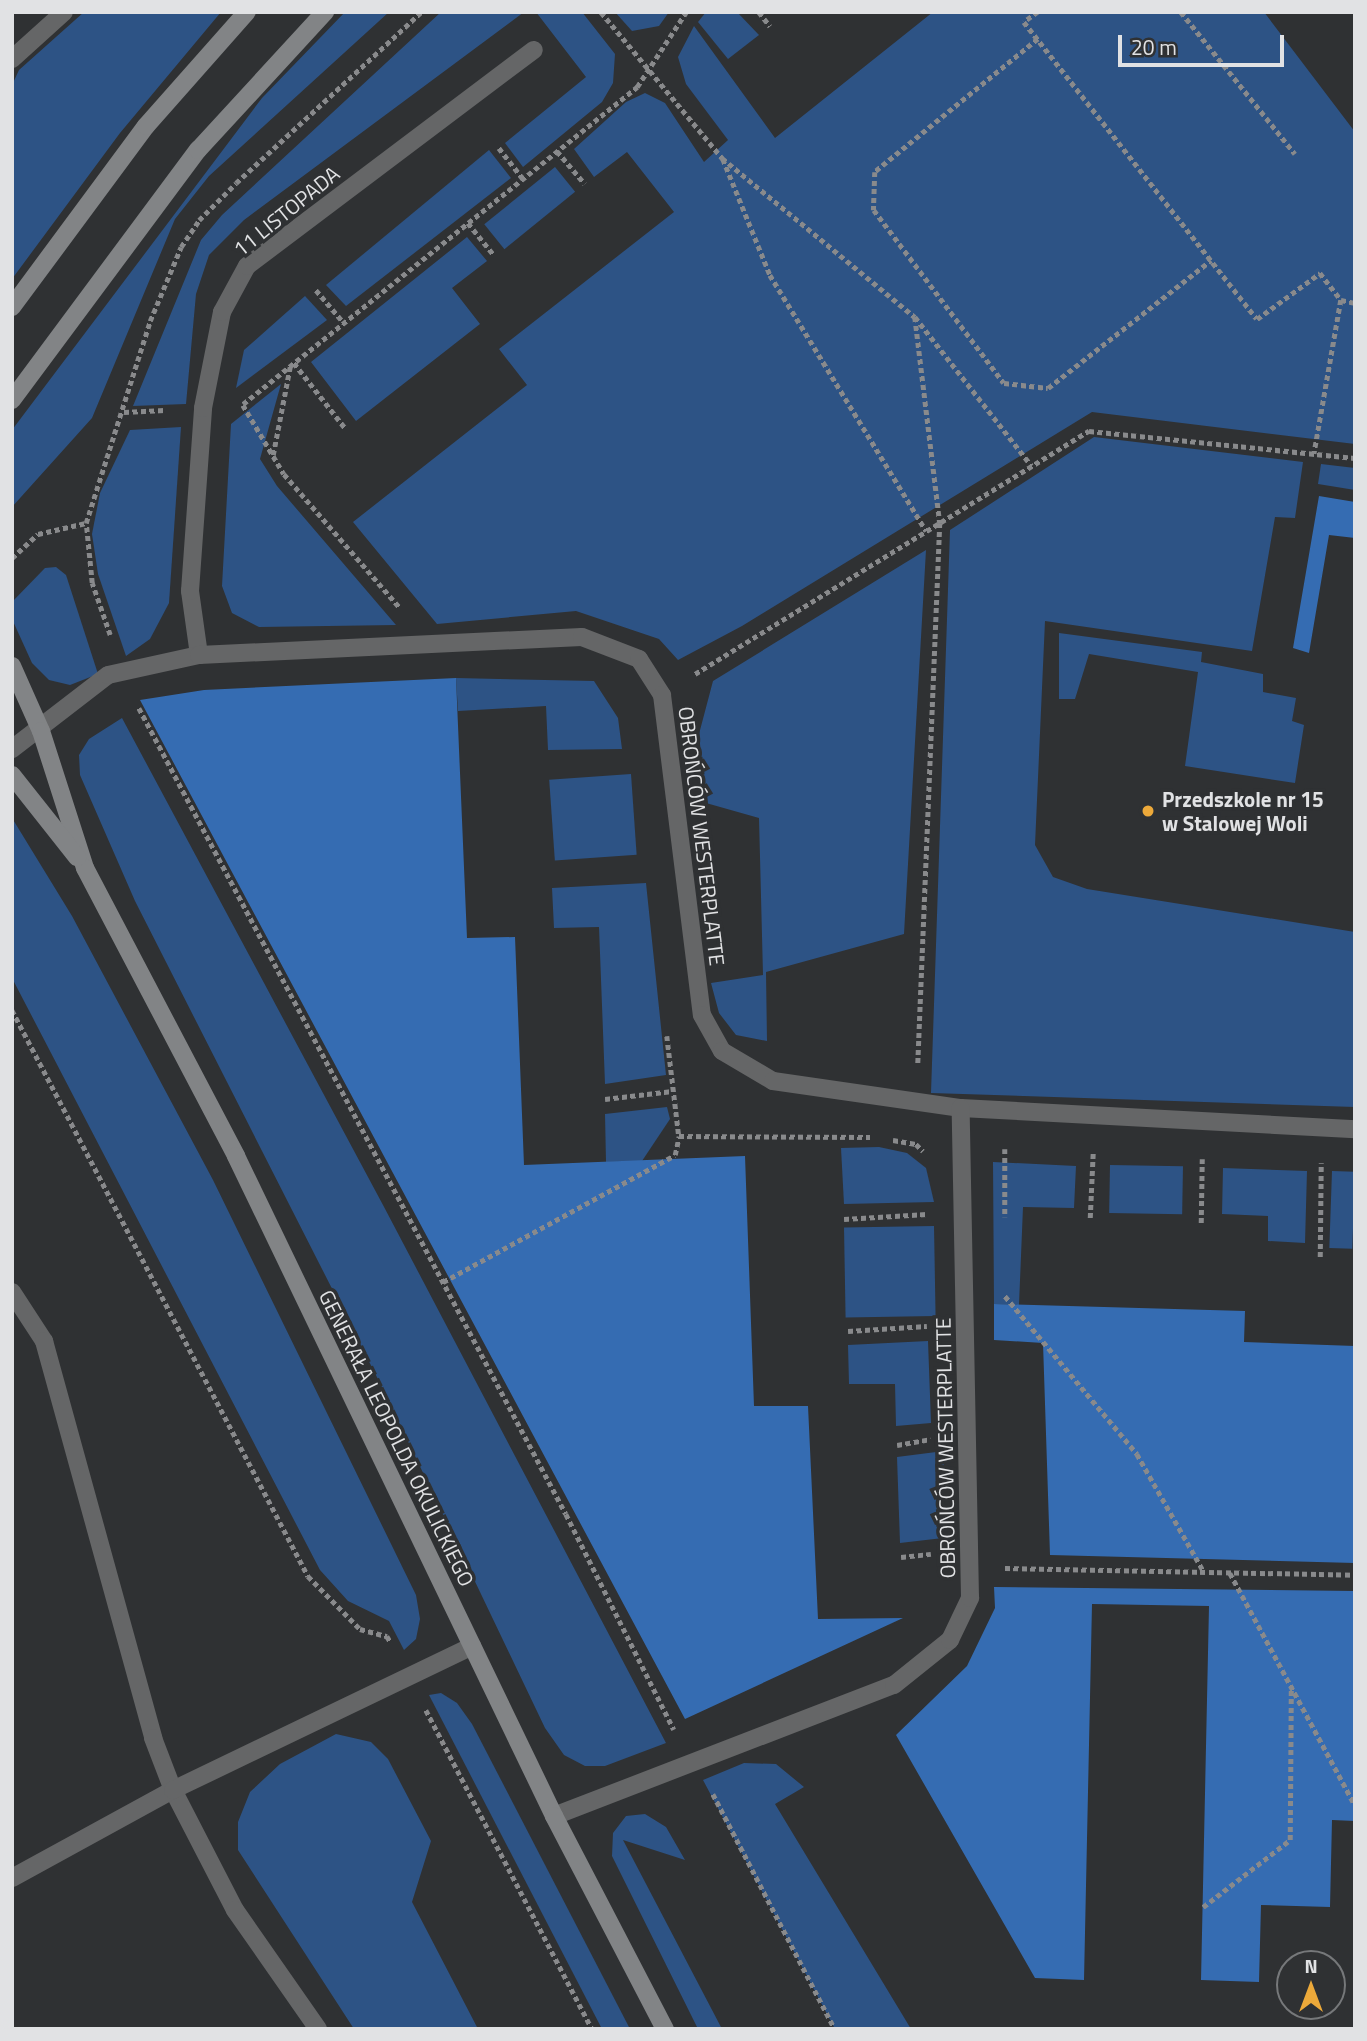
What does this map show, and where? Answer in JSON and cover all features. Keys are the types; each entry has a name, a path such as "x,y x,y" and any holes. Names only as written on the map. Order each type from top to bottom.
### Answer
{"street":[{"path":"12,59 64,12"},
{"path":"12,307 146,126 247,12"},
{"path":"12,400 198,150 325,12"},
{"name":"11 LISTOPADA","path":"199,655 190,592 203,408 222,312 247,266 534,50"},
{"name":"OBROŃCÓW WESTERPLATTE","path":"12,749 41,731 108,676 199,655 582,637 639,659 662,695 702,1015 722,1051 773,1081 961,1108 1355,1129"},
{"name":"GENERAŁA LEOPOLDA OKULICKIEGO","path":"12,666 41,731 85,868 236,1156 554,1816 665,2029"},
{"name":"GENERAŁA LEOPOLDA OKULICKIEGO","path":"12,775 85,868"},
{"name":"OBROŃCÓW WESTERPLATTE","path":"554,1816 894,1685 950,1640 970,1598 961,1108"},
{"path":"12,1292 44,1341 153,1738 173,1790 235,1910 318,2029"},
{"path":"12,1878 173,1790 472,1646"}],"path":[{"path":"601,12 650,66 722,158 915,317 1032,466"},
{"path":"124,412 243,404 637,87 685,12"},
{"path":"759,12 770,26"},
{"path":"1038,12 1024,22 1257,319 1320,273 1341,300 1355,303"},
{"path":"1181,12 1295,154"},
{"path":"1038,39 875,173 874,210 1004,383 1048,388 1211,260"},
{"path":"499,148 523,179"},
{"path":"557,151 585,184"},
{"path":"722,158 770,275 926,531"},
{"path":"468,223 494,255"},
{"path":"316,290 344,323"},
{"path":"1314,454 1341,300"},
{"path":"915,317 940,523 916,1102"},
{"path":"293,364 345,429"},
{"path":"273,456 293,364"},
{"path":"243,404 273,456 431,644"},
{"path":"662,695 1089,431 1355,458"},
{"path":"12,558 38,534 86,523"},
{"path":"166,764 443,1282 691,1761 718,1801 835,2029"},
{"path":"12,1010 309,1576 360,1629 387,1636 592,2029"},
{"path":"443,1282 675,1155 679,1136 666,1024"},
{"path":"605,1099 673,1091"},
{"path":"679,1136 872,1137 916,1144 931,1158"},
{"path":"1090,1218 1094,1151"},
{"path":"1200,1223 1202,1154"},
{"path":"1320,1257 1321,1159"},
{"path":"844,1219 932,1213"},
{"path":"1005,1297 1137,1454 1204,1572"},
{"path":"848,1331 936,1326"},
{"path":"897,1445 938,1438"},
{"path":"970,1567 1355,1575"},
{"path":"1229,1573 1355,1805"},
{"path":"1203,1907 1290,1840 1291,1686"}],"shaded area":[{"path":"84,12 221,12 120,133 12,279 12,85 19,70"},
{"path":"345,12 389,12 209,176 175,219 92,418 12,507 12,430 262,98"},
{"path":"441,12 524,12 244,220 209,255 196,294 186,404 133,406 201,240 222,215"},
{"path":"536,12 582,12 615,54 613,83 602,102 523,167 505,143 586,77"},
{"path":"615,12 669,12 659,26 632,31"},
{"path":"706,12 737,12 759,35 728,59 698,22"},
{"path":"933,12 1264,12 1355,132 1355,444 1092,412 742,626 678,660 659,639 576,611 437,624 353,522 527,385 499,349 674,212 627,152 594,177 574,149 626,102 645,93 665,103 704,162 728,140 686,84 678,57 694,26 775,138"},
{"path":"489,150 511,178 346,306 326,285"},
{"path":"555,167 575,192 504,249 484,224"},
{"path":"467,237 487,261 452,288 480,324 356,421 311,362"},
{"path":"305,296 327,320 236,388 244,350"},
{"path":"281,384 260,459 277,486 396,625 259,627 232,613 222,586 231,424"},
{"path":"181,427 169,603 150,639 126,656 98,574 92,534 100,493 130,430"},
{"name":"Przedszkole nr 15 w Stalowej Woli","path":"1094,437 1303,462 1295,518 1275,517 1252,651 1045,621 1035,845 1053,877 1087,889 1355,932 1355,1107 931,1093 950,530"},
{"path":"1321,464 1355,468 1355,490 1318,484"},
{"path":"1319,496 1355,502 1355,538 1329,535 1309,653 1293,648"},
{"path":"926,550 904,934 766,972 767,1041 736,1035 719,1013 711,983 763,975 759,818 706,803 699,734 713,681"},
{"path":"56,567 66,575 98,674 70,685 49,680 32,663 12,619 12,602 45,568"},
{"path":"1059,633 1202,652 1201,662 1263,674 1263,692 1296,698 1292,721 1304,725 1295,783 1185,766 1198,672 1089,654 1075,699 1059,699"},
{"path":"456,678 594,681 618,718 622,749 548,750 546,706 458,711"},
{"path":"456,678 467,938 515,937 524,1165 745,1156 754,1406 808,1406 818,1619 903,1618 685,1719 140,700 204,690"},
{"path":"122,718 383,1205 666,1743 605,1766 585,1766 564,1755 545,1728 383,1389 135,901 80,775 79,755 89,739"},
{"path":"631,774 637,855 555,861 549,780"},
{"path":"12,818 72,916 213,1180 416,1595 420,1619 416,1639 404,1650 389,1621 348,1601 320,1570 12,978"},
{"path":"646,883 666,1075 605,1084 599,927 554,928 552,888"},
{"path":"667,1107 670,1119 642,1161 606,1162 605,1114"},
{"path":"879,1147 907,1153 926,1168 934,1202 844,1204 841,1148"},
{"path":"993,1162 1076,1166 1074,1208 1023,1207 1019,1305 994,1304"},
{"path":"1110,1165 1183,1166 1182,1214 1109,1213"},
{"path":"1223,1168 1307,1171 1305,1243 1268,1241 1268,1216 1222,1214"},
{"path":"1332,1171 1355,1172 1352,1249 1329,1248"},
{"path":"934,1226 936,1316 846,1318 844,1228"},
{"path":"994,1304 1245,1311 1244,1342 1355,1346 1355,1563 1050,1555 1043,1343 994,1340"},
{"path":"928,1341 931,1423 896,1426 895,1384 849,1384 848,1345"},
{"path":"944,1451 943,1538 900,1543 897,1457"},
{"path":"994,1587 1355,1591 1355,1821 1332,1820 1330,1907 1261,1905 1259,1982 1201,1980 1209,1606 1092,1604 1084,1980 1035,1978 896,1735 967,1666 995,1608"},
{"path":"441,1693 457,1703 472,1724 630,2029 602,2029 429,1695"},
{"path":"336,1734 371,1742 388,1759 431,1841 412,1902 478,2029 354,2029 238,1850 238,1822 250,1792 280,1764"},
{"path":"744,1763 776,1764 804,1787 775,1804 911,2029 835,2029 703,1780"},
{"path":"645,1814 666,1827 685,1860 623,1840 722,2029 698,2029 612,1856 613,1833 626,1816"}],"place":[{"name":"Przedszkole nr 15 w Stalowej Woli","path":"1148,811"}]}
